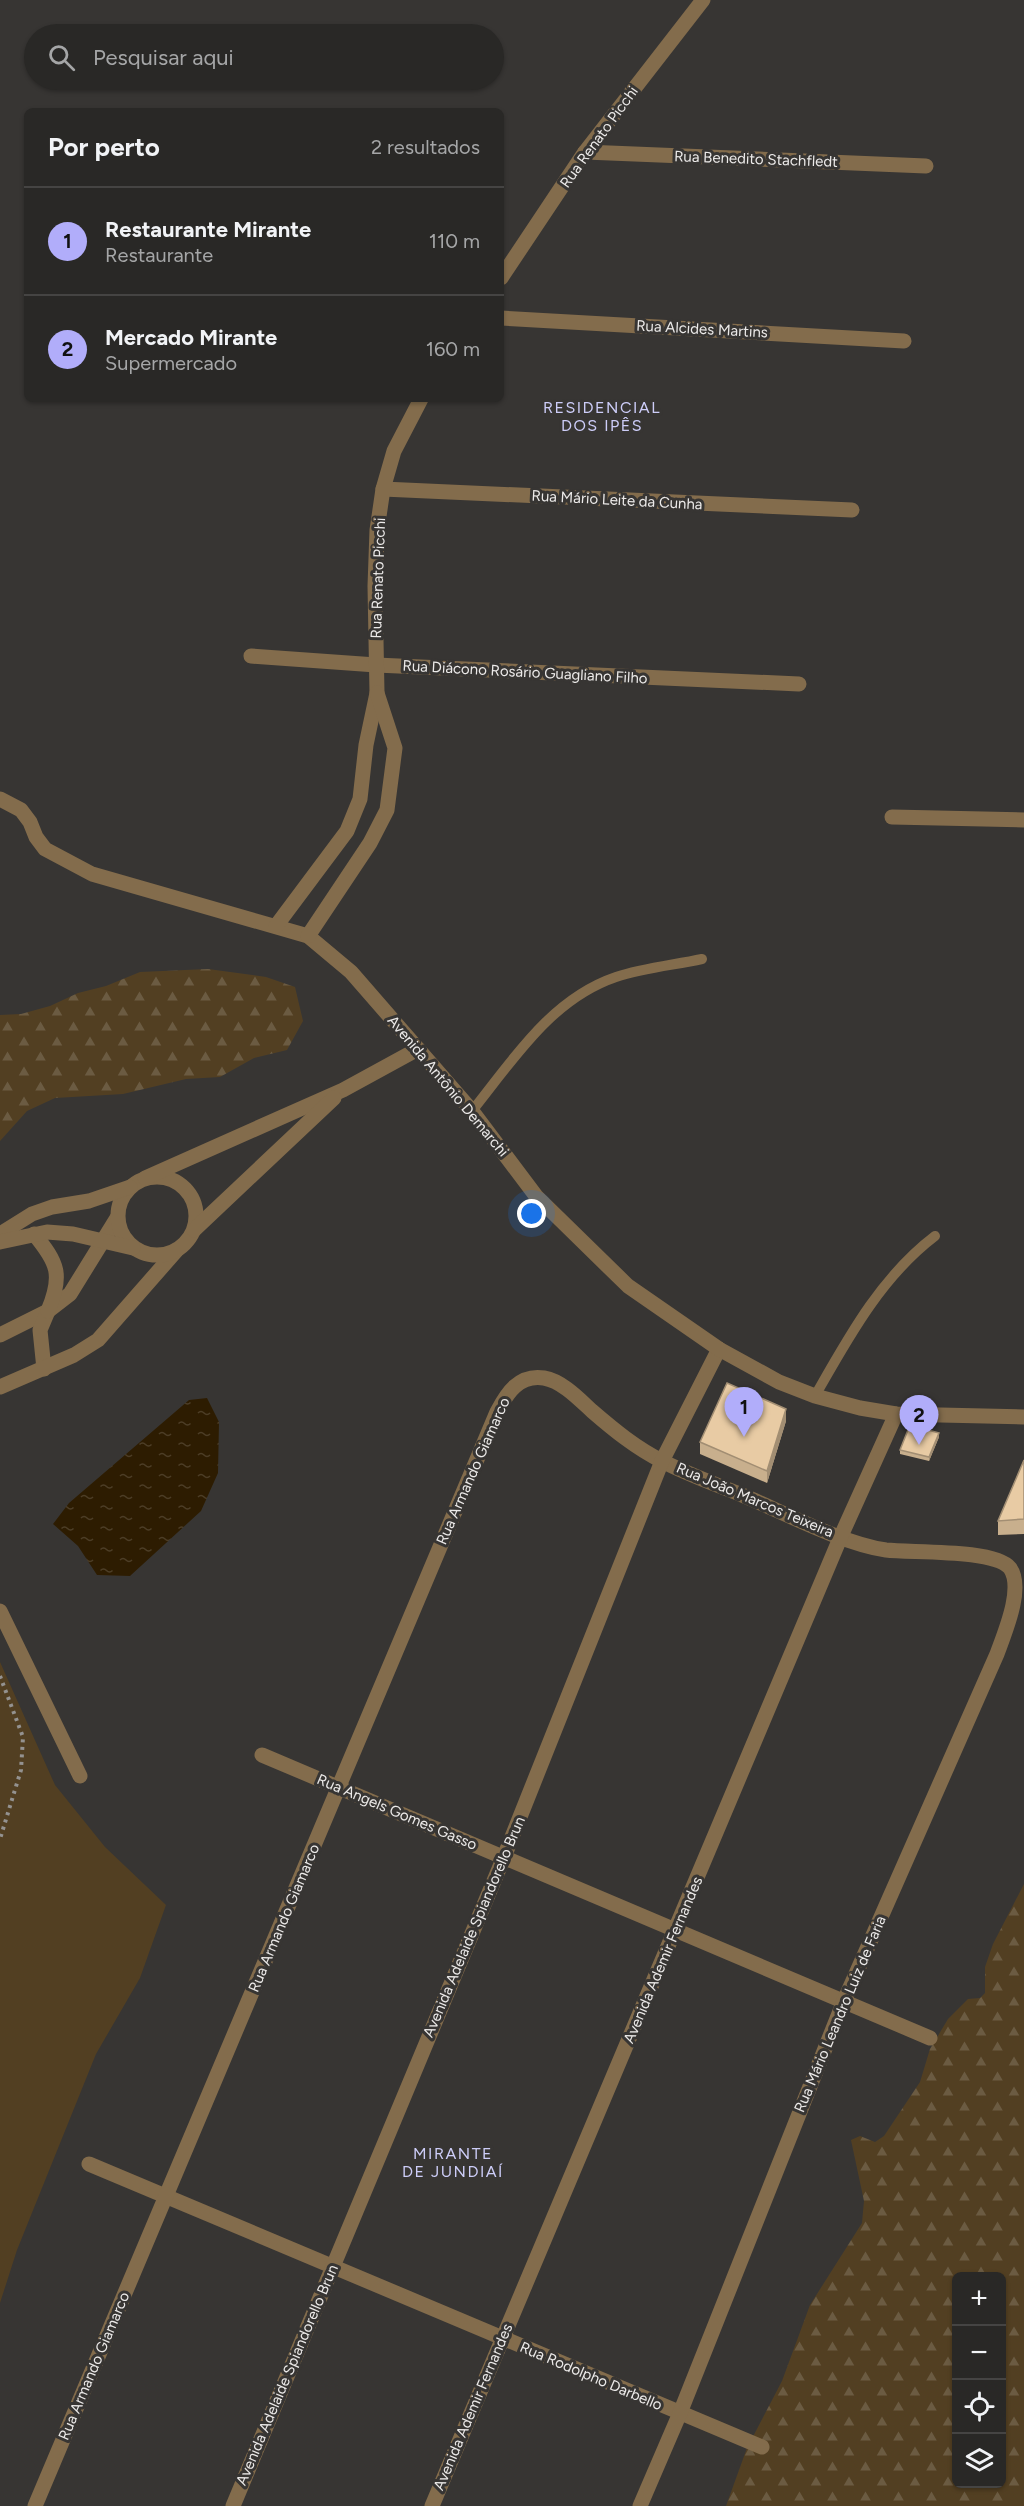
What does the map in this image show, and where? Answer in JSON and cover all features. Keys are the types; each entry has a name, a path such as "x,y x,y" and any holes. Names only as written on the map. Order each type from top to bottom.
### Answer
{"street":[{"name":"Rua Renato Picchi","path":"504,274 585,152 702,0"},
{"name":"Rua Benedito Stachfledt","path":"585,152 926,166"},
{"name":"Rua Alcides Martins","path":"504,318 903,340"},
{"name":"Rua Renato Picchi","path":"276,926 347,831 360,799 366,745 377,693 376,542 382,489 394,451 419,402"},
{"name":"Rua Mário Leite da Cunha","path":"382,489 852,510"},
{"name":"Rua Diácono Rosário Guagliano Filho","path":"251,656 376,665 799,684"},
{"name":"Rua Renato Picchi","path":"308,936 370,843 387,810 395,748 377,693"},
{"name":"Avenida Antônio Demarchi","path":"0,799 21,810 45,849 92,873 308,936 351,972 472,1111 536,1196 628,1286 719,1349 779,1382 815,1396 860,1408 896,1414 1024,1417"},
{"path":"892,817 1024,820"},
{"path":"0,1233 32,1214 89,1201 130,1187 145,1178 343,1090 418,1049"},
{"path":"0,1387 75,1356 98,1340 176,1251 187,1242 194,1230 343,1090"},
{"path":"145,1178 166,1178 186,1188 195,1208 194,1230"},
{"path":"0,1335 48,1311 70,1294 117,1218 120,1201 130,1187"},
{"path":"117,1218 122,1235 133,1248"},
{"path":"0,1242 47,1232 73,1234 133,1248 146,1254 161,1256 176,1251"},
{"path":"34,1234 51,1254 57,1269 57,1290 40,1330 44,1369"},
{"name":"Avenida Adelaide Spiandorello Brun","path":"233,2506 504,1857 662,1461 719,1349"},
{"name":"Rua Armando Giamarco","path":"35,2506 497,1412 508,1391 525,1379 545,1378 567,1389"},
{"name":"Rua João Marcos Teixeira","path":"567,1389 621,1436 662,1461 841,1536 884,1550 966,1555"},
{"name":"Avenida Ademir Fernandes","path":"432,2506 841,1536 896,1414"},
{"name":"Rua Mário Leandro Luiz de Faria","path":"640,2506 680,2413 844,2001 997,1654 1014,1607 1017,1585 1011,1569 1001,1560 966,1555"},
{"path":"0,1611 80,1776"},
{"name":"Rua Angels Gomes Gasso","path":"262,1755 930,2038"},
{"name":"Rua Rodolpho Darbello","path":"89,2164 762,2447"}],"lane":[{"path":"472,1111 548,1018 568,1002 615,977 702,959"},
{"path":"815,1396 842,1348 893,1275 914,1252 935,1236"}],"path":[{"path":"0,1676 23,1737 21,1770 0,1839"}],"green space":[{"path":"208,969 266,977 295,987 303,1021 287,1050 254,1058 220,1077 186,1079 123,1094 55,1098 27,1111 0,1141 0,1015 21,1014 50,1006 78,993 106,986 140,972"},
{"path":"0,1662 55,1785 105,1847 166,1905 140,1978 96,2054 17,2250 0,2303"},
{"path":"1024,1884 1024,2506 726,2506 747,2448 782,2381 810,2305 862,2223 864,2201 851,2140 860,2136 875,2142 884,2136 920,2082 930,2049 948,2019 968,1999 980,1998 985,1993 985,1967 993,1944"}],"water":[{"path":"207,1398 219,1422 218,1473 201,1511 130,1576 97,1575 78,1546 53,1524 69,1503 189,1400"}],"building":[{"path":"727,1383 786,1409 767,1471 700,1442"},
{"path":"910,1425 939,1433 929,1457 900,1450"},
{"path":"1024,1460 1024,1519 998,1521"}],"place":[{"name":"Restaurante Mirante","path":"744,1437"},
{"name":"Mercado Mirante","path":"919,1445"}],"district":[{"name":"RESIDENCIAL DOS IPÊS","path":"602,416"},
{"name":"MIRANTE DE JUNDIAÍ","path":"453,2162"}]}
